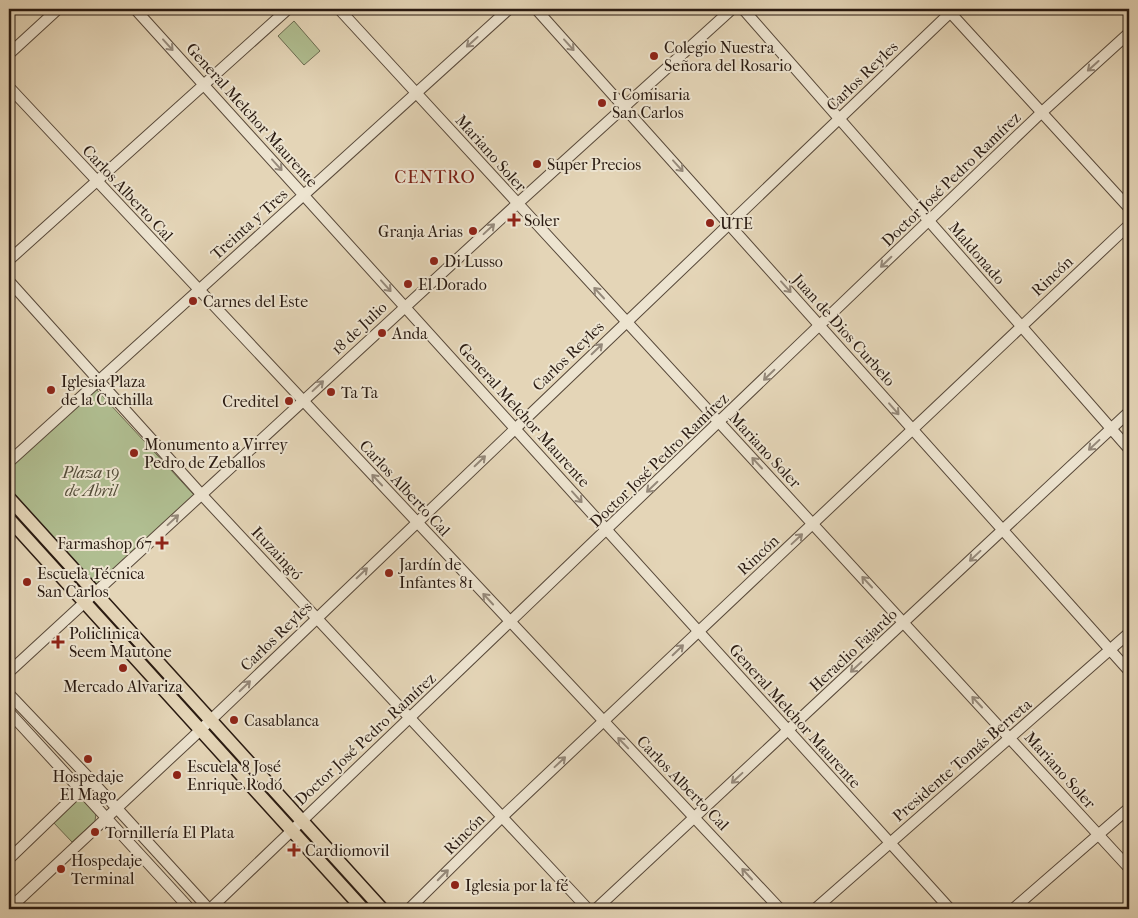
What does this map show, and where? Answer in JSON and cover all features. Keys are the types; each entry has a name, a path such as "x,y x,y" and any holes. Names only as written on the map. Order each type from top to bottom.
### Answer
{"main road":[{"path":"9,498 382,909"},
{"path":"9,519 363,909"}],"street":[{"path":"9,54 58,9"},
{"name":"General Melchor Maurente","path":"135,9 950,909"},
{"path":"9,260 288,9"},
{"name":"Mariano Soler","path":"339,9 1129,868"},
{"name":"Treinta y Tres","path":"9,462 508,9"},
{"name":"Juan de Dios Curbelo","path":"536,9 625,106 1129,671"},
{"name":"18 de Julio","path":"9,672 404,307 732,9"},
{"name":"Maldonado","path":"743,9 1129,449"},
{"path":"950,10 1041,113 1129,208"},
{"name":"Carlos Reyles","path":"9,908 200,730 840,118 950,10"},
{"name":"Doctor José Pedro Ramírez","path":"209,909 821,326 1041,113 1129,34"},
{"name":"Carlos Alberto Cal","path":"9,87 780,909"},
{"name":"Rincón","path":"409,909 501,818 813,524 911,428 1129,224"},
{"name":"Ituzaingó","path":"9,281 97,381 201,494 501,818 588,909"},
{"name":"Heraclio Fajardo","path":"596,909 1129,412"},
{"name":"Presidente Tomás Berreta","path":"815,909 1129,633"},
{"path":"9,694 209,909"},
{"path":"9,712 190,909"},
{"path":"9,859 91,780"},
{"path":"1014,909 1129,808"}],"green space":[{"path":"294,21 320,51 304,65 278,36"},
{"name":"Plaza 19 de Abril","path":"95,388 194,495 97,585 9,488 9,466"},
{"path":"97,603 190,706 185,704 108,619 105,619 95,605"},
{"path":"210,726 291,817 290,818 206,730"},
{"path":"80,796 96,813 95,821 72,842 53,822"},
{"path":"305,831 376,909 371,909 303,834"}],"place":[{"name":"Colegio Nuestra Señora del Rosario","path":"654,56"},
{"name":"1 Comisaria San Carlos","path":"602,103"},
{"name":"Super Precios","path":"537,164"},
{"name":"Soler","path":"514,220"},
{"name":"UTE","path":"710,223"},
{"name":"Granja Arias","path":"473,231"},
{"name":"Di Lusso","path":"434,261"},
{"name":"El Dorado","path":"408,284"},
{"name":"Carnes del Este","path":"193,301"},
{"name":"Anda","path":"382,333"},
{"name":"Iglesia Plaza de la Cuchilla","path":"51,390"},
{"name":"Ta Ta","path":"331,392"},
{"name":"Creditel","path":"289,401"},
{"name":"Monumento a Virrey Pedro de Zeballos","path":"134,453"},
{"name":"Farmashop 67","path":"162,543"},
{"name":"Jardín de Infantes 81","path":"389,573"},
{"name":"Escuela Técnica San Carlos","path":"27,582"},
{"name":"Policlinica Seem Mautone","path":"58,642"},
{"name":"Mercado Alvariza","path":"123,668"},
{"name":"Casablanca","path":"234,720"},
{"name":"Hospedaje El Mago","path":"88,759"},
{"name":"Escuela 8 José Enrique Rodó","path":"177,775"},
{"name":"Tornillería El Plata","path":"95,832"},
{"name":"Cardiomovil","path":"294,850"},
{"name":"Hospedaje Terminal","path":"61,869"},
{"name":"Iglesia por la fé","path":"455,885"}],"district":[{"name":"CENTRO","path":"435,177"}]}
